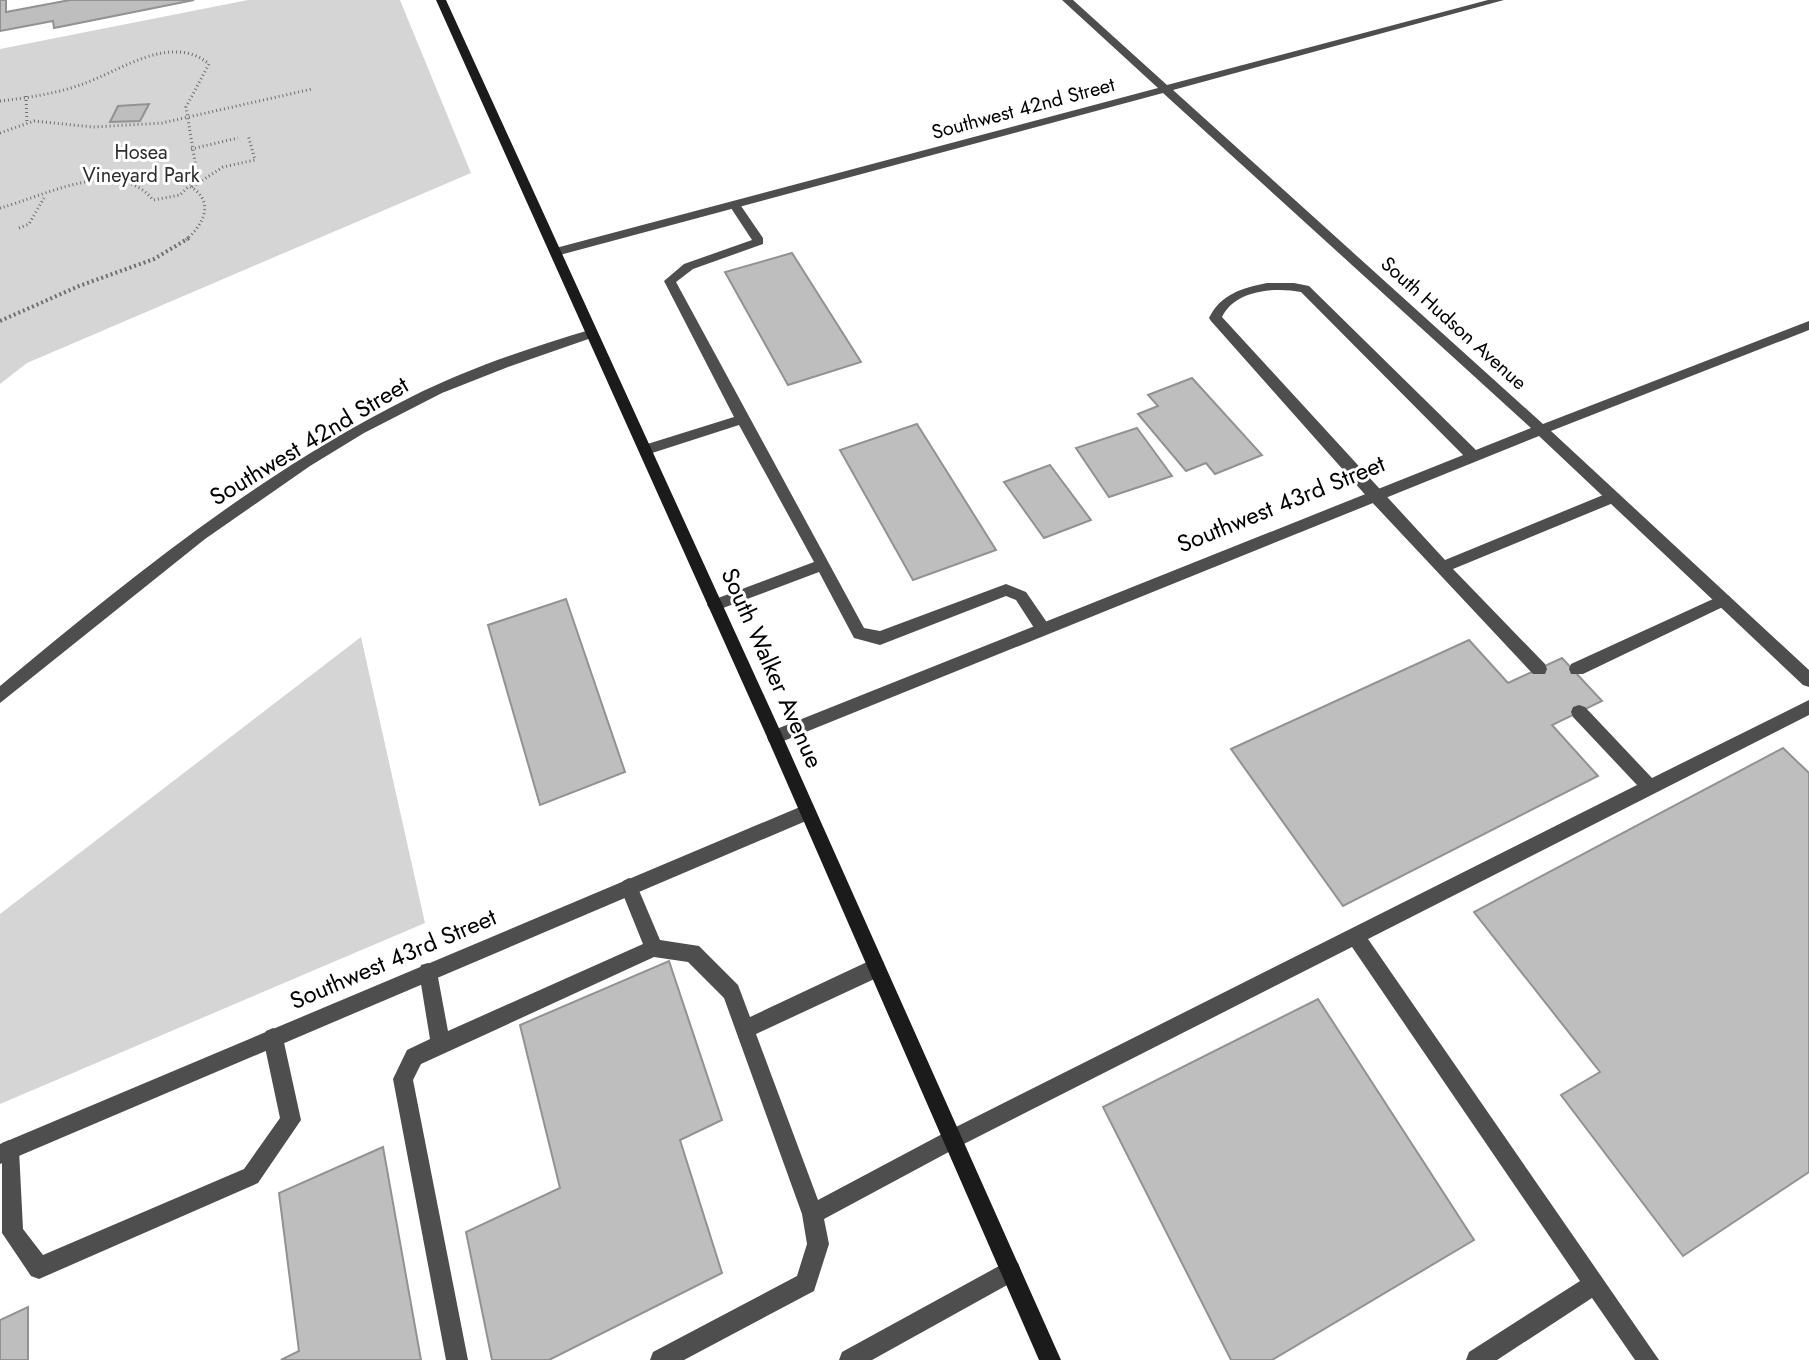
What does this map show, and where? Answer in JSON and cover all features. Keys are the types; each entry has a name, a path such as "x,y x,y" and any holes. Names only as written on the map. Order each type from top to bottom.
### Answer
{"main road":[{"name":"South Walker Avenue","path":"441,0 775,737 1050,1360"}],"street":[{"name":"South Hudson Avenue","path":"1067,0 1540,429 1809,680"},
{"name":"Southwest 42nd Street","path":"556,252 1499,0"},
{"path":"735,205 759,241 746,249 680,269 670,281 859,633 880,638 1006,590 1021,596 1043,629"},
{"path":"1473,456 1305,289 1289,284 1271,285 1227,300 1218,307 1215,318 1374,495 1539,669"},
{"name":"Southwest 43rd Street","path":"775,737 1374,495 1809,325"},
{"name":"Southwest 42nd Street","path":"0,696 235,507 289,473 416,400 520,357 593,333"},
{"path":"646,450 742,419"},
{"path":"1442,567 1613,497"},
{"path":"715,605 823,565"},
{"path":"1577,669 1724,600"},
{"path":"813,1214 951,1140 1809,707"},
{"path":"1579,712 1650,788"},
{"name":"Southwest 43rd Street","path":"5,1152 807,812"},
{"path":"629,887 654,948"},
{"path":"1355,936 1648,1360"},
{"path":"457,1360 403,1079 414,1057 654,948 692,953 731,992 813,1214 818,1244 806,1283 661,1360"},
{"path":"745,1029 876,968"},
{"path":"428,972 441,1044"},
{"path":"5,1152 13,1233 39,1268 251,1176 291,1120 273,1038"},
{"path":"850,1360 1010,1271"},
{"path":"1477,1360 1595,1284"}],"path":[{"path":"0,101 81,85 156,54 189,52 205,58 208,71 187,97 186,118 196,168 190,187"},
{"path":"0,133 27,123 49,121 93,127 162,123 312,89"},
{"path":"26,96 27,123"},
{"path":"0,208 79,185 114,179 139,183 148,190 153,200 180,195 223,167 255,160 248,135"},
{"path":"191,149 238,138"},
{"path":"0,321 95,280 142,264 183,242 195,231 206,211 202,196 190,187"},
{"path":"19,228 29,224 45,197"}],"green space":[{"name":"Hosea Vineyard Park","path":"248,0 400,0 471,173 27,363 0,384 0,49"},
{"path":"361,637 425,923 0,1104 0,914"}],"building":[{"path":"0,0 6,0 6,12 70,0 194,0 54,28 53,21 0,31"},
{"path":"149,104 140,121 110,122 118,106"},
{"path":"792,253 861,362 788,385 725,272"},
{"path":"1192,378 1262,455 1215,474 1206,463 1186,471 1138,414 1158,406 1148,395"},
{"path":"917,424 996,550 913,580 840,450"},
{"path":"1137,428 1172,476 1109,497 1076,448"},
{"path":"1050,465 1091,520 1044,538 1004,482"},
{"path":"566,599 625,772 540,805 488,625"},
{"path":"1469,640 1508,683 1562,658 1602,701 1552,725 1598,776 1343,906 1231,749"},
{"path":"1783,748 1809,773 1809,1172 1683,1256 1561,1095 1600,1072 1474,912"},
{"path":"669,961 722,1120 680,1140 722,1273 549,1360 492,1360 466,1232 560,1188 520,1025"},
{"path":"1318,999 1474,1240 1272,1360 1231,1360 1103,1107"},
{"path":"383,1147 421,1360 281,1360 299,1351 279,1193"},
{"path":"28,1307 28,1360 0,1360 0,1320"}]}
